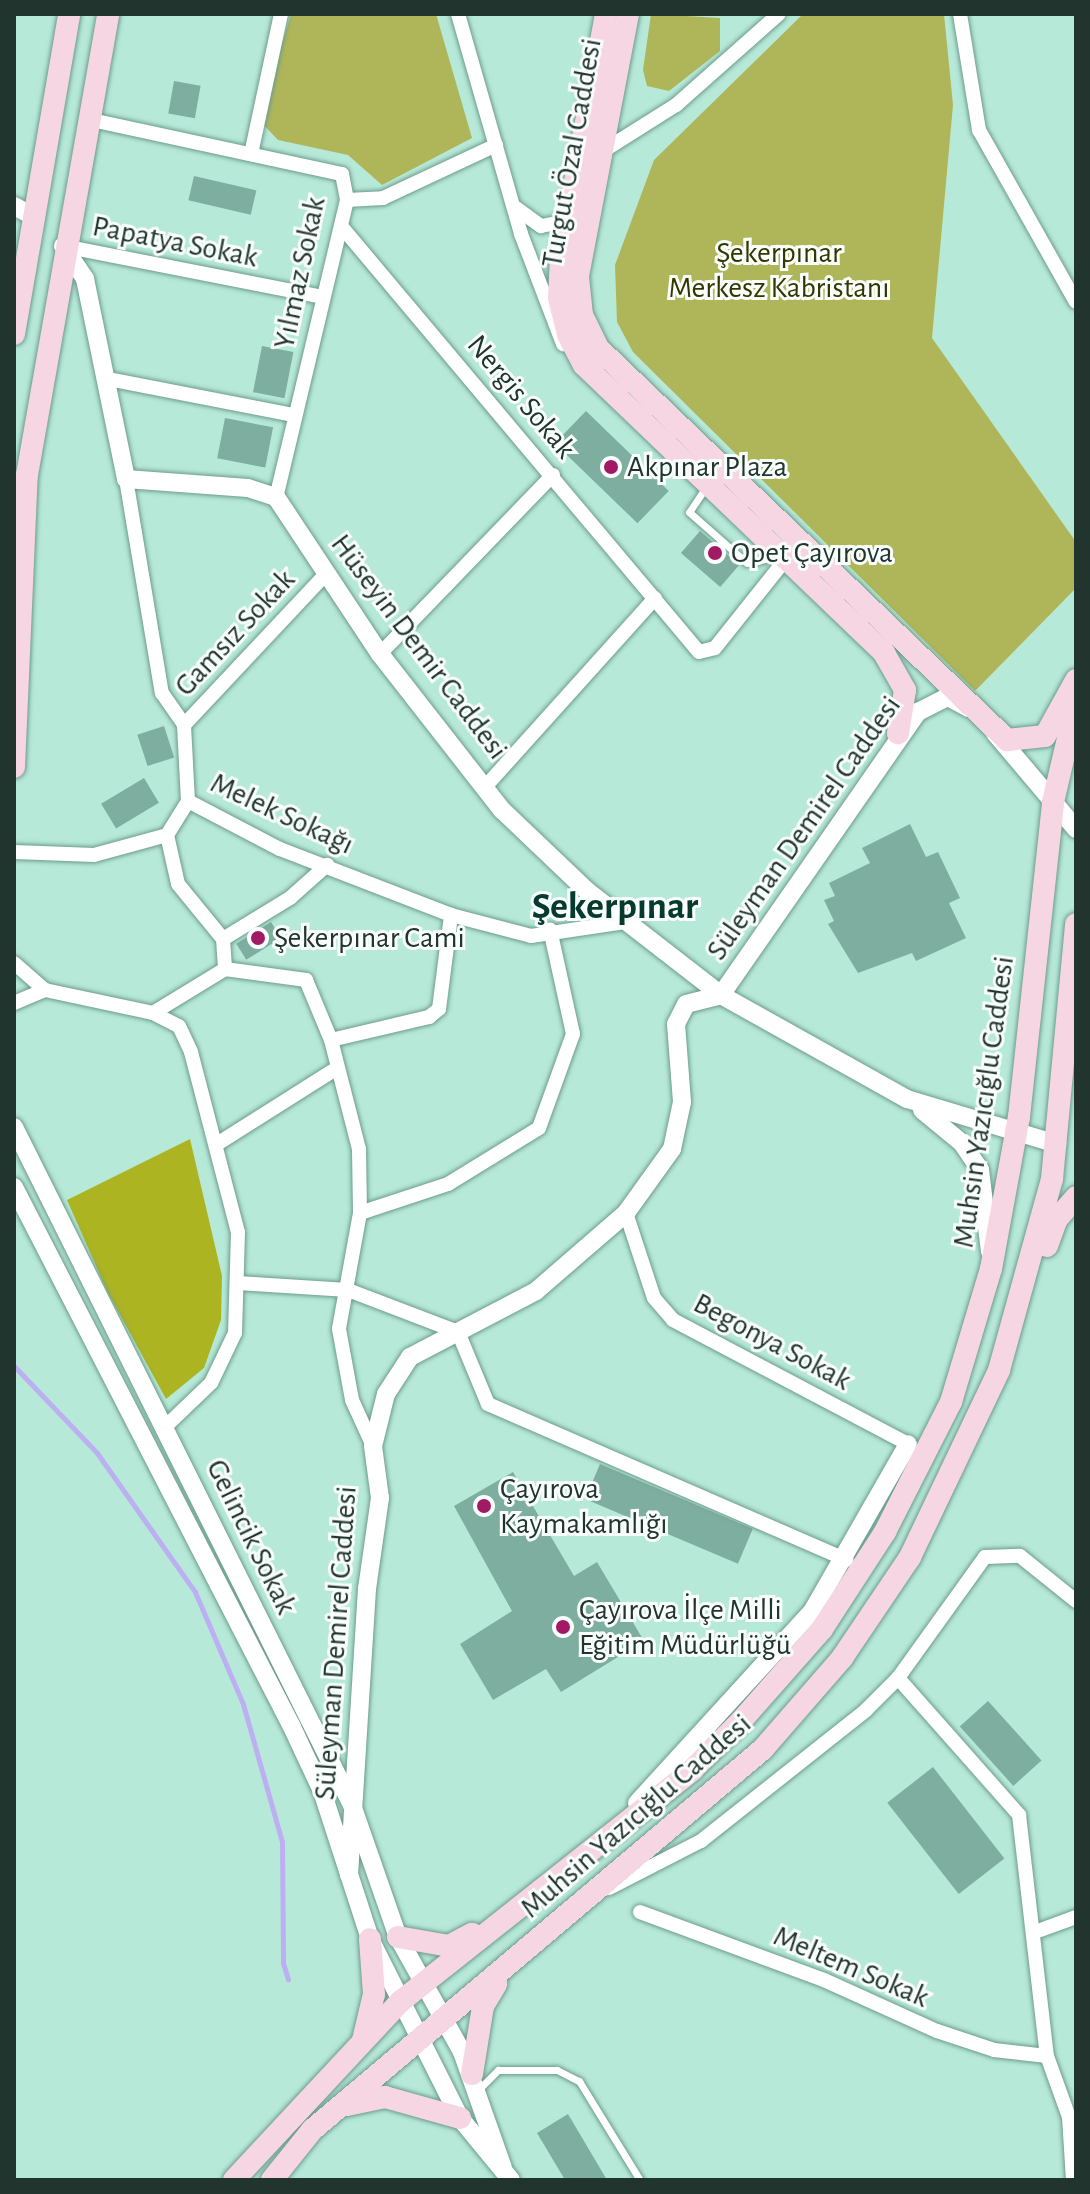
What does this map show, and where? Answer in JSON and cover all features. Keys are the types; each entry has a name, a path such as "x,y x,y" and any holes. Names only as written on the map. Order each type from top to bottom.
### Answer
{"main road":[{"path":"14,334 23,211 69,14"},
{"path":"14,767 27,475 63,246 108,14"},
{"name":"Turgut Özal Caddesi","path":"606,14 567,221 559,298 584,365 894,664 905,690 898,733"},
{"name":"Turgut Özal Caddesi","path":"628,14 578,277 582,315 598,348 1007,740 1045,736 1076,680"},
{"name":"Muhsin Yazıcığlu Caddesi","path":"234,2180 401,2001 692,1770 822,1629 885,1532 951,1402 991,1269 1016,1132 1053,802 1076,704"},
{"name":"Muhsin Yazıcığlu Caddesi","path":"272,2180 312,2130 425,2041 444,2021 763,1749 842,1658 942,1500 999,1370 1067,1146 1076,924"},
{"path":"999,1370 1057,1219 1076,1197"},
{"path":"398,1937 449,1946 502,1919"},
{"path":"362,2043 374,1994 370,1939"},
{"path":"474,2083 483,2006 501,1975"},
{"path":"342,2106 385,2097 460,2118"}],"street":[{"path":"251,154 281,14"},
{"path":"458,14 544,306 563,344 584,365"},
{"path":"603,151 676,105 779,14"},
{"path":"960,14 979,130 1076,302"},
{"name":"Yılmaz Sokak","path":"87,119 342,174 347,200 276,497"},
{"path":"347,200 383,198 496,145"},
{"path":"516,208 541,226 567,221"},
{"name":"Nergis Sokak","path":"341,226 699,652 715,648 783,558"},
{"path":"63,246 85,279 108,379 162,693 184,725"},
{"name":"Papatya Sokak","path":"63,246 323,297"},
{"path":"108,379 294,415"},
{"path":"380,654 553,475"},
{"path":"126,479 248,488 276,497"},
{"name":"Hüseyin Demir Caddesi","path":"276,497 324,576 380,654 485,787 533,842 625,922 721,995 762,1021 907,1099 1067,1146"},
{"name":"Gamsız Sokak","path":"184,725 324,576"},
{"path":"485,787 655,598"},
{"name":"Süleyman Demirel Caddesi","path":"349,1875 367,1589 380,1498 373,1446 386,1394 410,1357 536,1291 626,1213 672,1149 682,1102 676,1024 686,1004 721,995 898,733 940,698 981,717"},
{"path":"981,717 1076,829"},
{"name":"Melek Sokağı","path":"184,725 188,801 327,865 451,915 531,936 550,929 625,922"},
{"path":"14,852 94,855 167,835 188,801"},
{"path":"167,835 178,884 223,939 225,969"},
{"path":"223,939 290,898 327,865"},
{"path":"331,1040 429,1017 439,1009 451,915"},
{"path":"360,1213 448,1184 539,1128 573,1034 550,929"},
{"path":"747,957 739,989 762,1021"},
{"path":"14,963 45,990 153,1013 179,1026 217,1144 238,1232 238,1283 235,1333 211,1383 165,1427"},
{"path":"153,1013 225,969 306,980 331,1040 334,1070 358,1141 360,1213 339,1329 352,1400 373,1446"},
{"path":"14,1003 45,990"},
{"path":"217,1144 334,1070"},
{"path":"907,1099 950,1131 980,1170 991,1269"},
{"name":"Gelincik Sokak","path":"14,1127 352,1805 398,1937 474,2083 507,2174"},
{"name":"Gelincik Sokak","path":"14,1187 292,1727 322,1791 370,1939 425,2041 460,2118 507,2174"},
{"name":"Begonya Sokak","path":"626,1213 654,1298 673,1320 908,1444"},
{"path":"238,1283 348,1290 458,1332 488,1404 846,1560"},
{"name":"Muhsin Yazıcığlu Caddesi","path":"590,1850 779,1654 846,1560 908,1444"},
{"path":"588,1899 701,1841 898,1678 985,1557 1020,1556 1076,1601"},
{"path":"898,1678 1019,1815 1047,2056 1072,2117 1073,2180"},
{"name":"Meltem Sokak","path":"640,1912 824,1980 937,2031 994,2050 1047,2056"},
{"path":"1035,1932 1076,1917"}],"lane":[{"path":"708,485 689,512 747,563 783,558"},
{"path":"474,2083 498,2070 557,2070 579,2081 640,2180"}],"green space":[{"path":"291,14 436,14 472,138 382,185 348,155 278,140 259,120"},
{"path":"651,14 720,18 720,51 669,91 647,86 643,70"},
{"name":"Şekerpınar Merkesz Kabristanı","path":"803,14 944,14 953,105 932,338 1076,542 1076,588 975,691 633,352 617,322 615,265 654,160"}],"shaded area":[{"path":"190,1139 222,1276 221,1320 204,1368 166,1399 107,1291 67,1200"}],"building":[{"path":"174,81 201,86 195,118 168,113"},
{"path":"194,176 256,190 251,215 188,200"},
{"path":"262,346 293,352 284,398 253,392"},
{"name":"Akpınar Plaza","path":"586,411 669,491 637,523 555,443"},
{"path":"225,418 273,427 265,468 217,458"},
{"path":"700,531 739,565 720,587 681,553"},
{"path":"164,726 174,757 148,766 137,735"},
{"path":"144,778 159,803 116,829 101,804"},
{"path":"910,824 926,857 938,852 960,898 949,903 966,938 916,961 912,953 858,973 828,924 834,921 824,900 835,896 829,883 870,863 862,848"},
{"name":"Şekerpınar Cami","path":"271,922 281,938 246,960 236,944"},
{"path":"600,1464 753,1529 738,1564 585,1499"},
{"path":"513,1472 574,1576 597,1562 644,1641 561,1692 546,1669 493,1700 460,1644 512,1611 454,1506"},
{"path":"988,1701 1042,1760 1013,1786 960,1726"},
{"path":"933,1767 1004,1858 959,1894 887,1803"},
{"path":"568,2114 607,2180 565,2180 537,2133"}],"waterway":[{"path":"14,1366 97,1453 195,1592 243,1704 282,1842 283,1963 288,1979"}],"place":[{"name":"Akpınar Plaza","path":"611,467"},
{"name":"Opet Çayırova","path":"715,553"},
{"name":"Şekerpınar Cami","path":"258,938"},
{"name":"Çayırova Kaymakamlığı","path":"484,1506"},
{"name":"Çayırova İlçe Milli Eğitim Müdürlüğü","path":"563,1627"}],"district":[{"name":"Şekerpınar","path":"615,908"}]}
